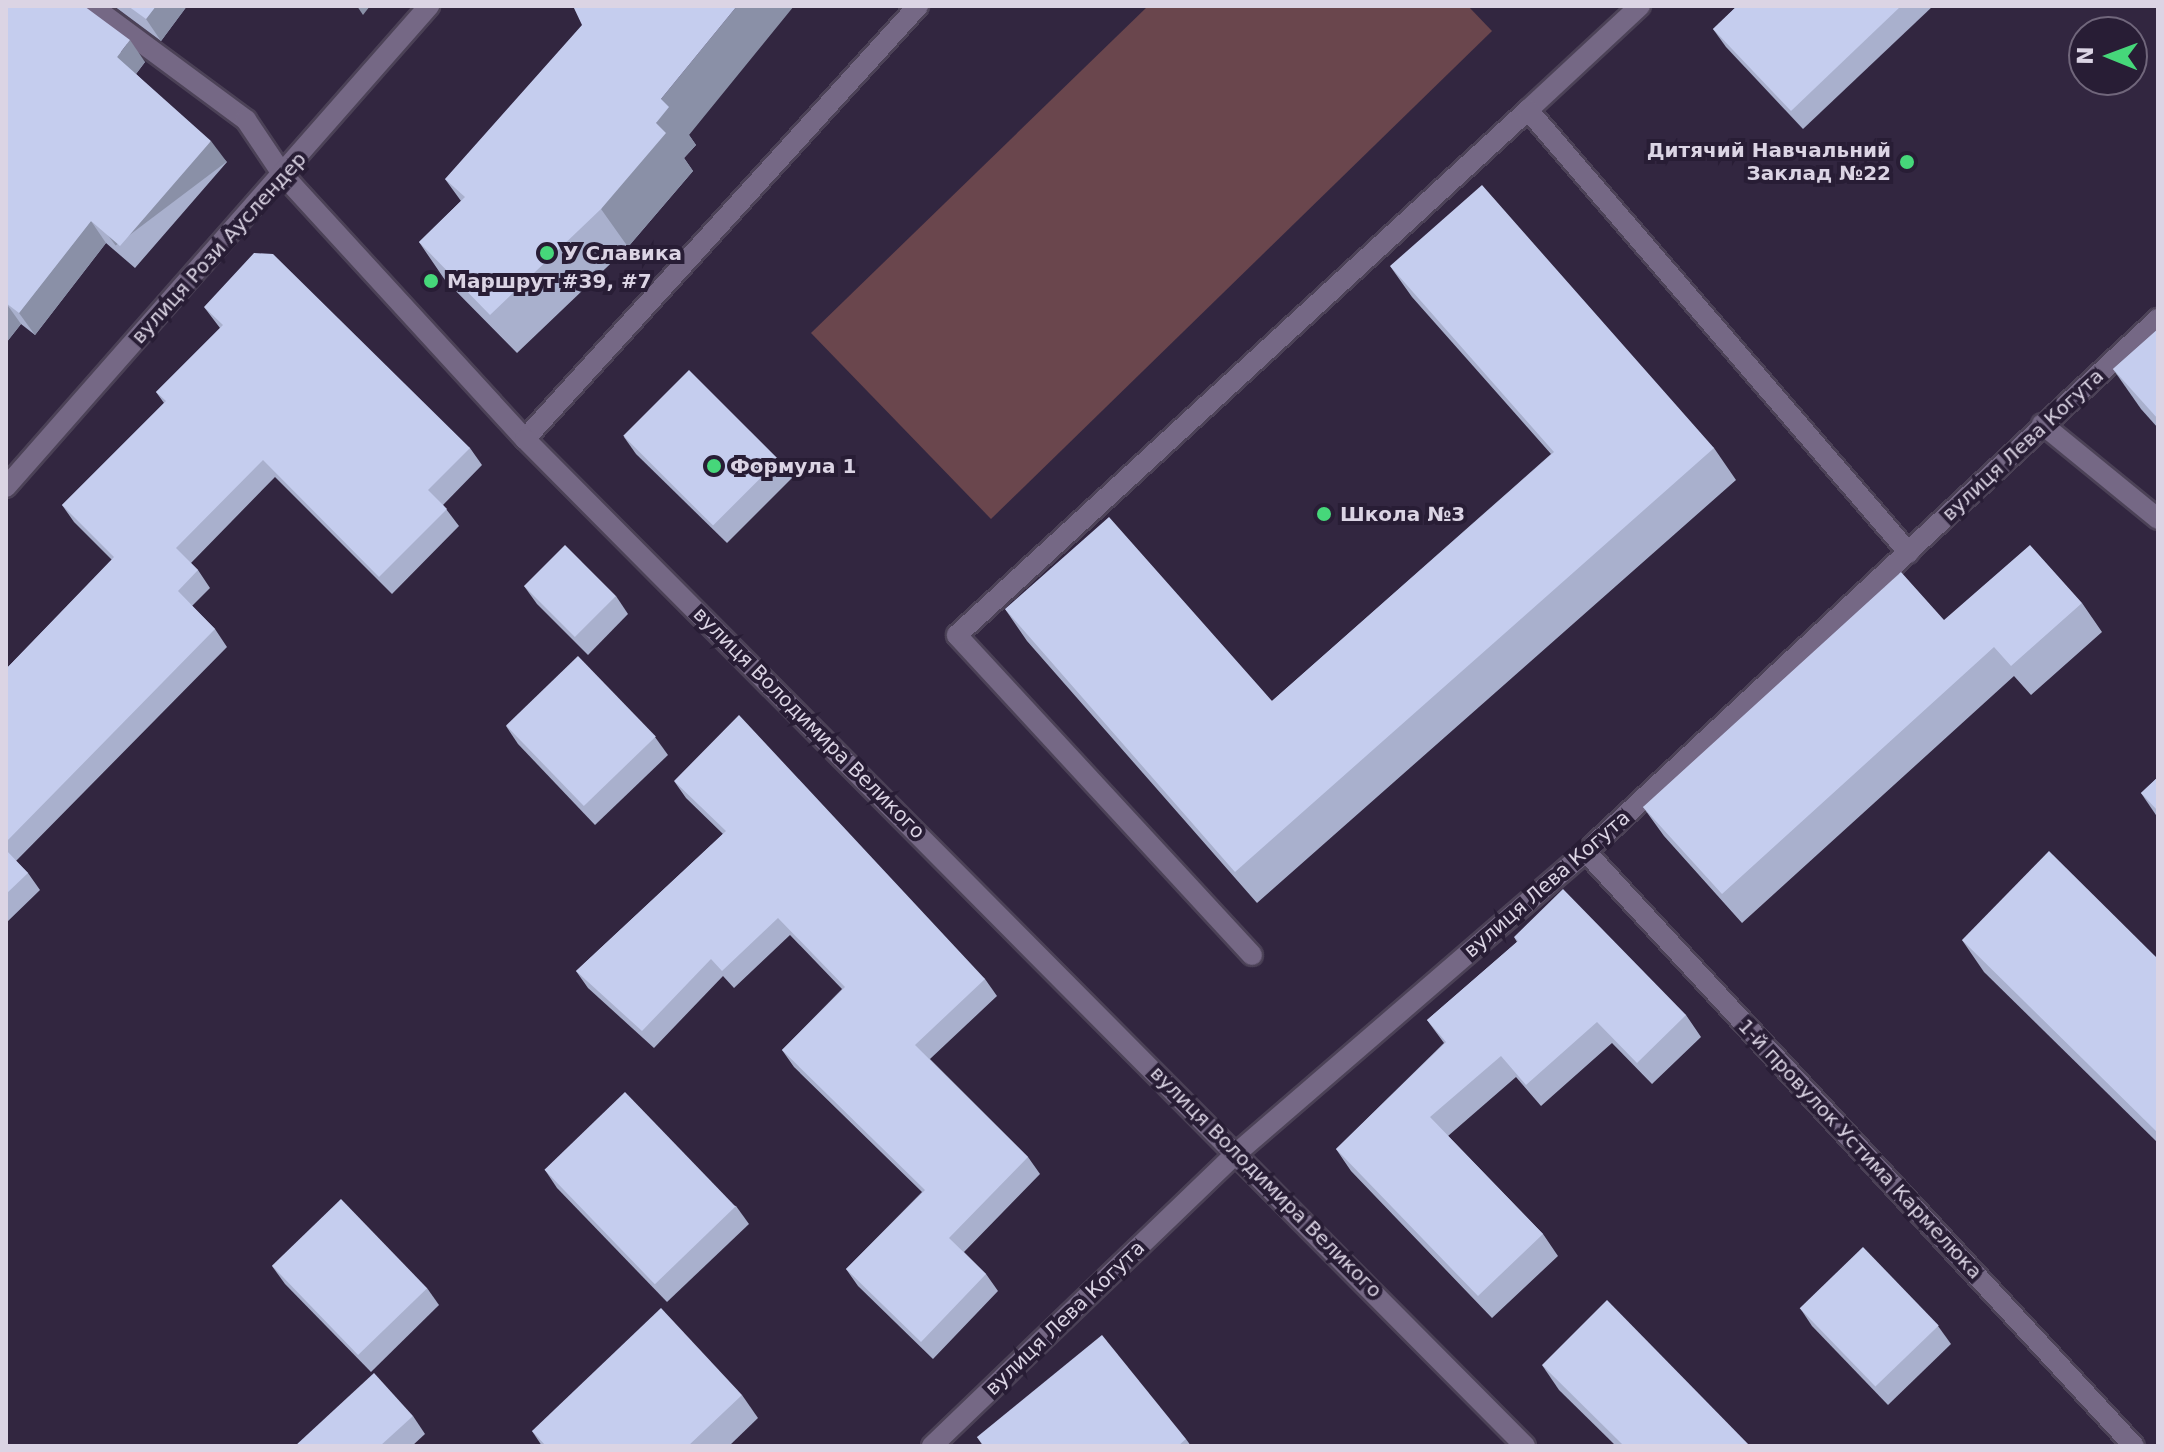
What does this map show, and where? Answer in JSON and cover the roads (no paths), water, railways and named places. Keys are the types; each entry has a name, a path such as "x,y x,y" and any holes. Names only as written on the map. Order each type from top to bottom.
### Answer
{"street":[{"name":"вулиця Володимира Великого","path":"92,6 246,120 283,175 525,439 1238,1152 1525,1446"},
{"name":"вулиця Рози Ауслендер","path":"6,487 429,6"},
{"path":"525,439 918,6"},
{"path":"1252,955 957,635 1640,6"},
{"path":"1528,110 1909,553"},
{"name":"вулиця Лева Когута","path":"932,1446 1238,1152 1586,852 2158,319"},
{"path":"2042,424 2158,519"},
{"name":"1-й провулок Устима Кармелюка","path":"1586,852 2134,1446"}],"place":[{"name":"Дитячий Навчальний Заклад №22","path":"1907,162"},
{"name":"У Славика","path":"547,253"},
{"name":"Маршрут #39, #7","path":"431,281"},
{"name":"Формула 1","path":"714,466"},
{"name":"Школа №3","path":"1324,514"}]}
